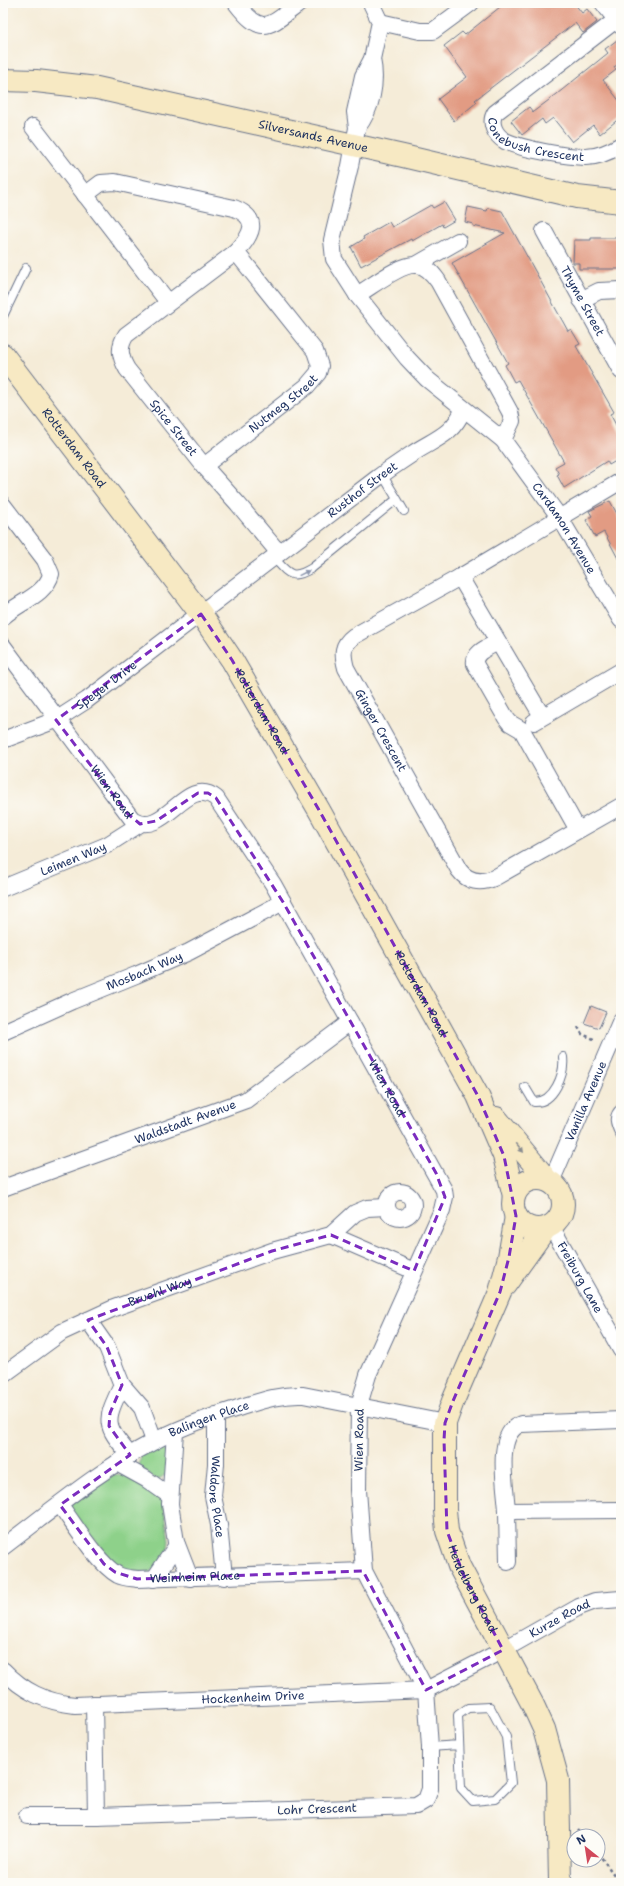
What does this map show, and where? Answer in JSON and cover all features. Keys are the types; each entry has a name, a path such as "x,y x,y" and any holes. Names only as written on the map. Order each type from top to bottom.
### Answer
{"street":[{"path":"236,3 251,21 264,26 276,20 300,3"},
{"path":"370,3 380,22 420,31 433,31 471,3"},
{"path":"603,3 619,23"},
{"name":"Cardamon Avenue","path":"380,22 372,59 366,69 367,84 355,112 356,137 332,245 336,262 357,295 407,358 427,379 463,410 503,440 560,518 621,620"},
{"name":"Conebush Crescent","path":"619,23 495,113 492,117 492,126 499,136 523,147 572,156 595,156 621,145"},
{"name":"Silversands Avenue","path":"3,80 36,81 97,88 356,137 403,156 577,197 621,202"},
{"path":"34,127 168,302"},
{"name":"Spice Street","path":"85,195 101,184 115,182 234,208 248,216 251,225 248,238 236,252 126,335 121,346 122,359 127,369 204,466 238,504 276,555"},
{"name":"Thyme Street","path":"544,231 581,300 616,352 621,371"},
{"path":"357,295 403,267 416,264 458,241"},
{"name":"Nutmeg Street","path":"204,466 307,386 318,374 320,366 314,351 236,252"},
{"path":"416,264 429,270 438,281 510,412 512,421 503,440"},
{"path":"581,300 599,291 621,290"},
{"name":"Rotterdam Road","path":"3,355 201,614 232,660 319,810 478,1096 504,1156 515,1206"},
{"name":"Rusthof Street","path":"258,570 382,474 451,430 459,420 463,410"},
{"name":"Ginger Crescent","path":"621,481 460,577 354,636 343,648 343,658 346,668 458,870 467,878 479,882 494,878 621,806"},
{"path":"3,505 45,560 51,574 47,583 41,589 3,617"},
{"name":"Speyer Drive","path":"3,740 56,720 87,700 258,570"},
{"path":"460,577 542,716"},
{"path":"498,642 477,654 474,663 506,718 510,723 522,730 578,830"},
{"name":"Wien Road","path":"3,646 56,720 128,814 140,824 152,823 191,796 201,792 208,793 216,798 283,902 436,1173 444,1190 445,1196 442,1210 368,1375 359,1406 358,1490 364,1571 426,1690"},
{"path":"522,730 542,716 621,672"},
{"name":"Leimen Way","path":"3,888 107,845 140,824"},
{"name":"Mosbach Way","path":"3,1032 188,952 283,902"},
{"name":"Vanilla Avenue","path":"549,1181 621,1020"},
{"name":"Waldstadt Avenue","path":"3,1188 246,1100 350,1022"},
{"name":"Rotterdam Road","path":"478,1096 549,1181"},
{"path":"534,1179 549,1181 560,1191 564,1202 562,1214 548,1227 528,1227 515,1206 522,1185 527,1181 534,1179"},
{"name":"Heidelberg Road","path":"500,1292 515,1206"},
{"name":"Bruehl Way","path":"3,1375 62,1332 114,1308 272,1251 331,1235 355,1213 367,1208 387,1207"},
{"name":"Heidelberg Road","path":"548,1227 500,1292 452,1401 445,1424 445,1510 448,1531 464,1576 533,1705 544,1729 554,1763 559,1796 560,1883"},
{"name":"Freiburg Lane","path":"548,1227 621,1350"},
{"path":"331,1235 414,1270"},
{"path":"88,1320 107,1347 122,1385 142,1408 154,1441"},
{"path":"122,1385 110,1413 109,1422 112,1433 124,1459 146,1479 170,1496"},
{"name":"Balingen Place","path":"3,1547 124,1459 154,1441 216,1416 274,1396 287,1394 303,1395 445,1424"},
{"name":"Waldore Place","path":"216,1416 216,1464 213,1496 219,1525 224,1577"},
{"path":"508,1562 508,1510 504,1447 507,1436 514,1428 526,1423 621,1420"},
{"path":"175,1432 170,1504 177,1545 190,1578"},
{"name":"Weinheim Place","path":"60,1505 108,1568 125,1578 190,1578 364,1571"},
{"path":"508,1510 621,1510"},
{"path":"154,1579 177,1545"},
{"name":"Kurze Road","path":"503,1650 579,1607 595,1601 621,1599"},
{"name":"Hockenheim Drive","path":"3,1670 22,1688 47,1700 75,1705 426,1690 503,1650"},
{"name":"Lohr Crescent","path":"27,1816 96,1816 416,1806 426,1800 430,1789 430,1748 426,1690"},
{"path":"94,1704 96,1816"}],"lane":[{"path":"3,316 26,268"},
{"path":"382,474 394,501 404,511"},
{"path":"276,555 287,572 293,575 303,574 334,552 394,501"},
{"path":"525,1087 534,1102 538,1102 550,1094 563,1074 564,1057"},
{"path":"621,1108 616,1112 614,1119 621,1137"},
{"path":"490,1707 506,1736 511,1783 495,1799 472,1801 461,1788 459,1745 458,1715 468,1708 490,1707"},
{"path":"430,1748 459,1745"}],"path":[{"path":"578,1027 582,1034 597,1040"},
{"path":"606,1864 620,1883"}],"highlighted area":[{"path":"201,614 232,660 319,810 478,1096 504,1156 516,1216 509,1257 500,1292 445,1423 444,1440 447,1531 464,1576 503,1650 426,1690 363,1571 137,1579 115,1572 104,1564 60,1505 130,1455 109,1426 110,1413 122,1385 107,1347 88,1320 272,1251 331,1235 414,1271 445,1197 436,1173 283,902 216,798 208,793 198,793 156,821 140,824 128,814 56,720"}],"green space":[{"path":"157,1447 164,1450 169,1455 167,1474 157,1480 139,1467 141,1455"},
{"path":"126,1475 163,1500 169,1540 168,1549 161,1564 148,1573 119,1571 72,1511 72,1502 111,1476"}],"building":[{"path":"505,3 574,3 582,13 587,9 597,22 583,33 575,23 475,100 477,102 454,121 438,99 467,77 444,46 462,32 465,35"},
{"path":"621,37 621,70 617,65 614,67 616,70 603,80 621,103 621,117 600,134 593,125 572,142 553,118 545,124 542,119 522,135 511,121 529,107 533,112 557,94 608,53 605,49"},
{"path":"444,202 455,220 443,227 442,224 412,241 411,239 361,266 351,247 364,239 363,237 389,222 392,227 431,205 433,208"},
{"path":"468,207 487,211 488,208 502,211 568,331 571,329 580,344 576,346 614,412 610,414 621,434 621,458 609,465 607,461 564,488 557,475 559,474 555,467 564,462 518,380 514,382 505,365 508,363 452,263 505,233 473,226 473,224 465,222"},
{"path":"591,238 621,238 621,269 579,269 579,263 573,263 574,240 591,240"},
{"path":"610,501 621,521 621,564 604,532 595,537 586,520 592,516 589,511"},
{"path":"591,1006 606,1012 599,1028 584,1023"}]}
